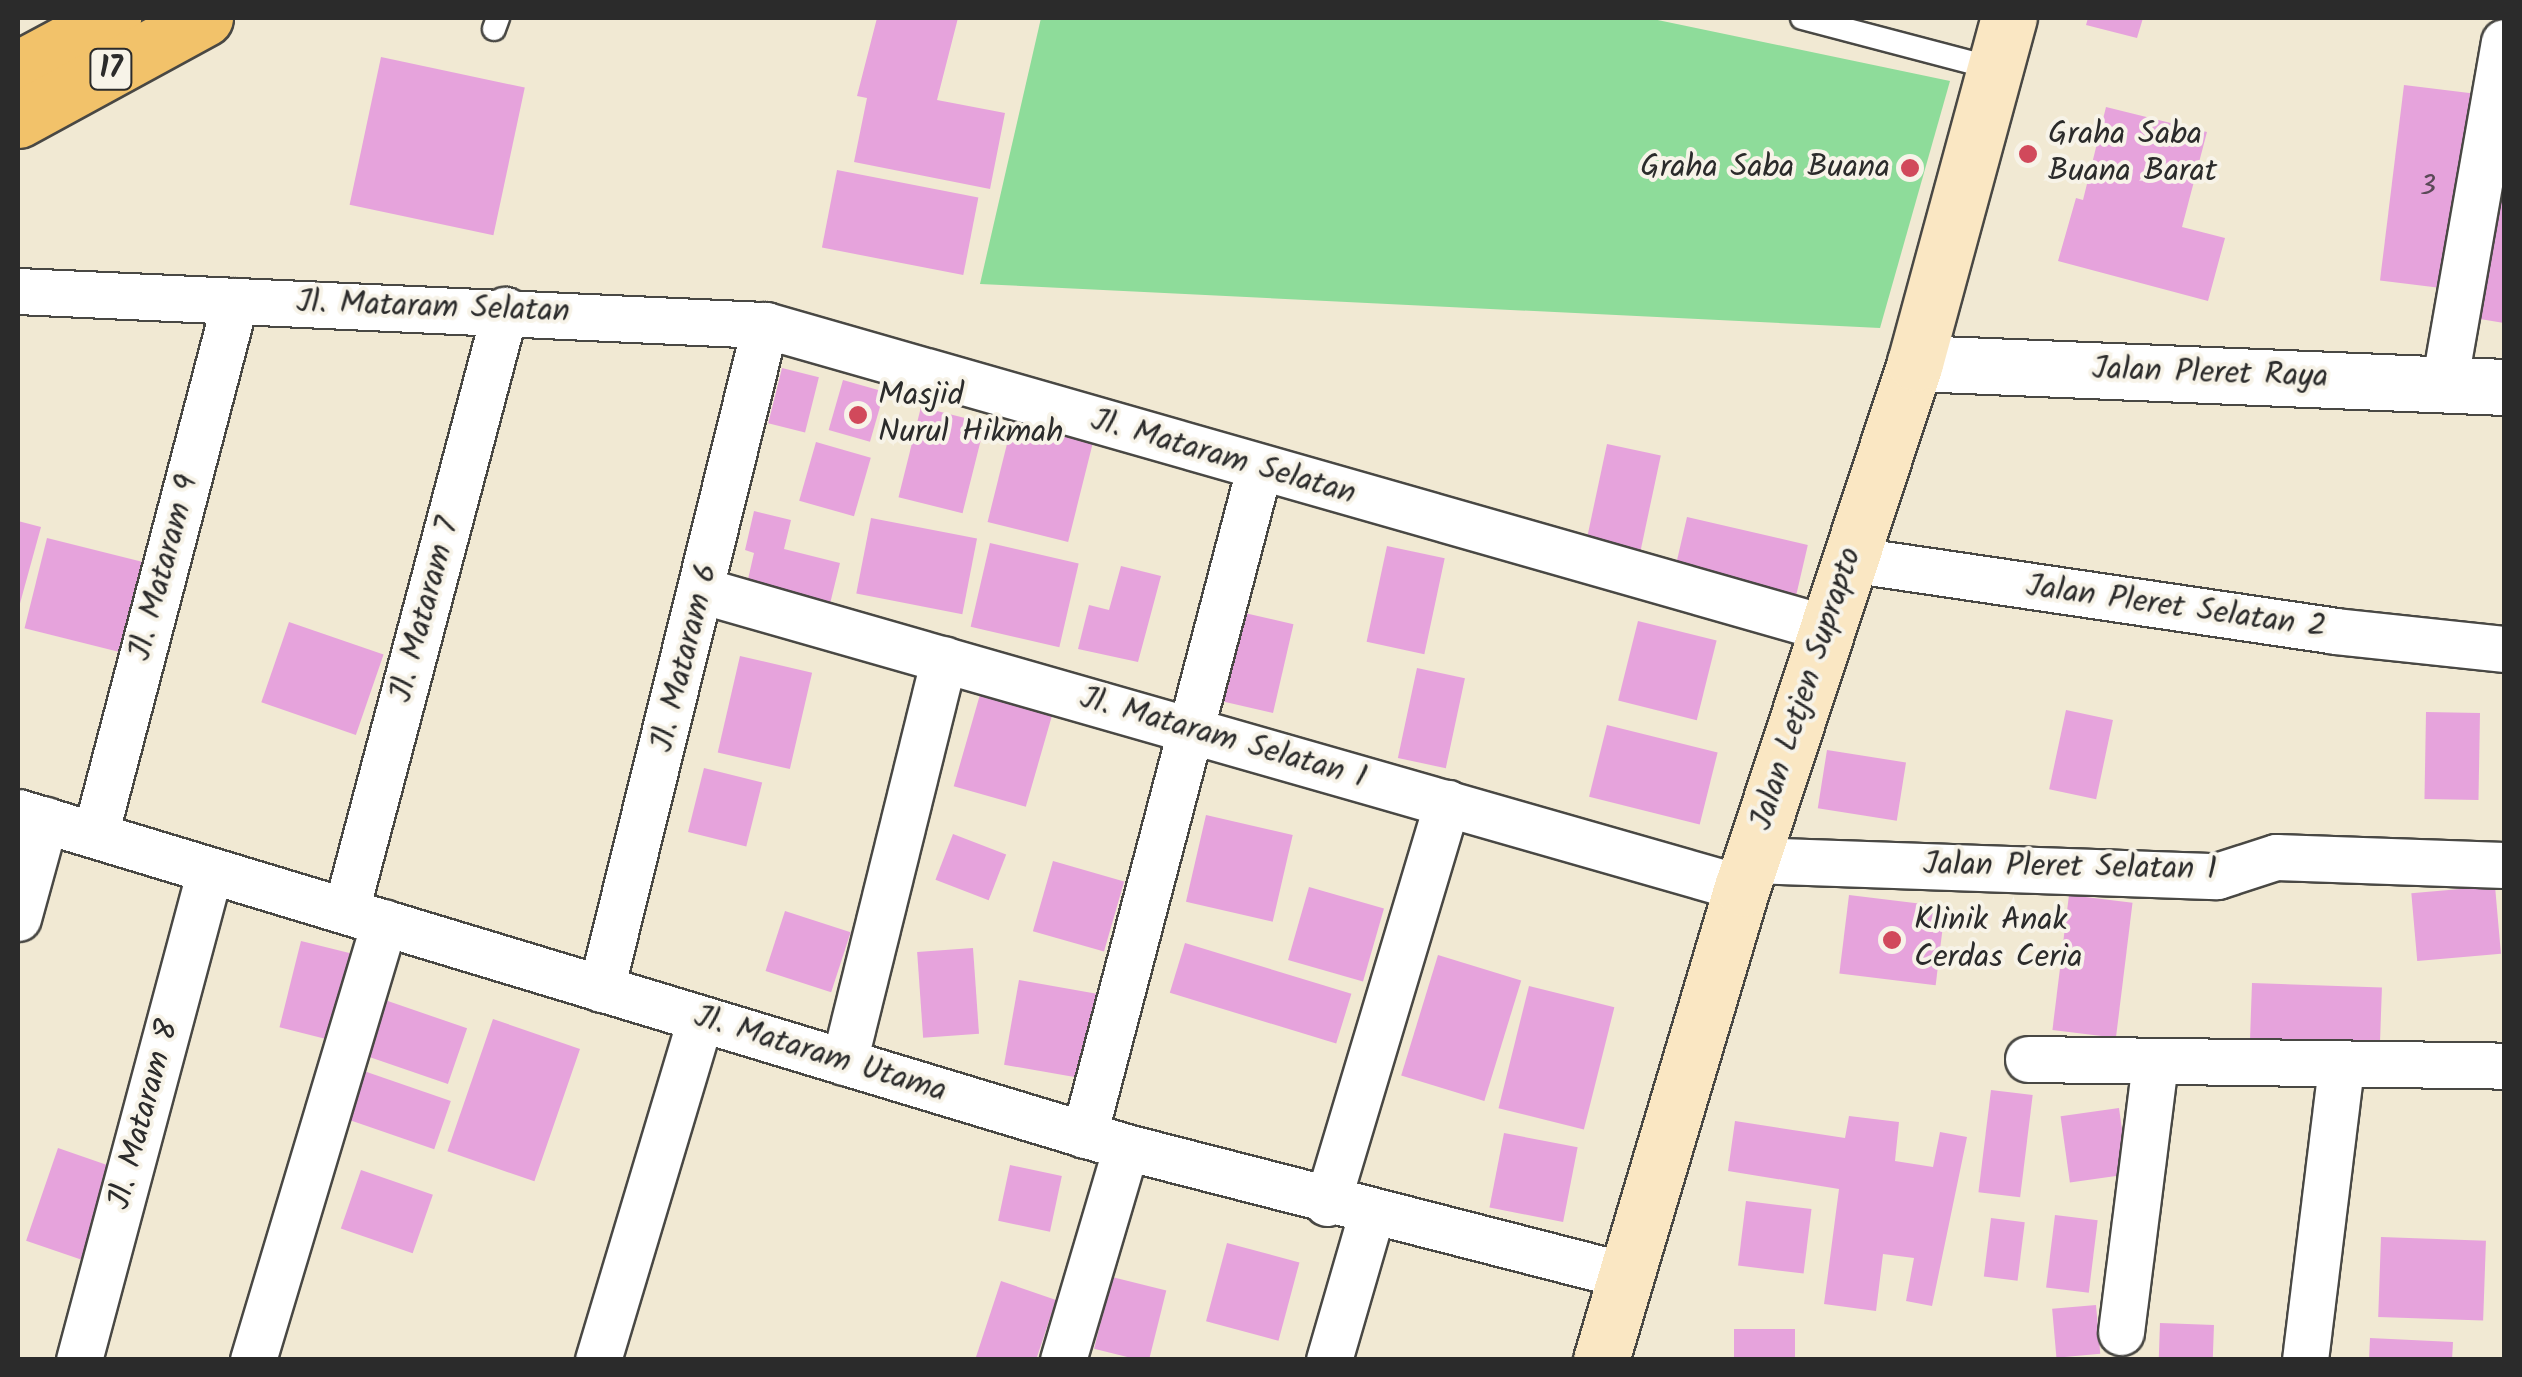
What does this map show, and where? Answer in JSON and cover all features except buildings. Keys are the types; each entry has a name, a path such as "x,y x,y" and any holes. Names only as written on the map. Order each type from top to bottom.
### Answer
{"highway":[{"name":"17","path":"18,69 113,18"},
{"name":"17","path":"18,120 205,18"}],"main road":[{"name":"Jalan Letjen Suprapto","path":"1601,1360 1747,874 1915,362 2009,18"}],"street":[{"path":"2444,385 2504,42"},
{"name":"Jl. Mataram Selatan","path":"18,291 505,310 765,325 1826,628"},
{"name":"Jl. Mataram 9","path":"95,834 236,300"},
{"name":"Jl. Mataram 7","path":"253,1360 365,916 505,310"},
{"name":"Jl. Mataram 6","path":"601,989 704,591 765,325"},
{"name":"Jalan Pleret Raya","path":"1915,362 2504,388"},
{"path":"1063,1360 1190,730 1259,469"},
{"name":"Jalan Pleret Selatan 2","path":"1849,559 2317,629 2504,649"},
{"name":"Jl. Mataram Selatan 1","path":"704,591 1447,804 1747,874"},
{"path":"844,1062 944,659"},
{"path":"1327,1203 1447,804"},
{"path":"18,918 31,816"},
{"name":"Jl. Mataram Utama","path":"31,816 1105,1141 1372,1215 1628,1276"},
{"name":"Jalan Pleret Selatan 1","path":"1747,874 2217,876 2276,857 2504,866"},
{"name":"Jl. Mataram 8","path":"80,1360 210,870"},
{"path":"598,1360 700,1018"},
{"path":"2028,1058 2504,1066"},
{"path":"2121,1332 2155,1063"},
{"path":"2305,1360 2341,1065"},
{"path":"1330,1360 1372,1215"}],"lane":[{"path":"1802,18 1996,69"}],"green space":[{"path":"1041,18 1648,18 1950,81 1880,328 980,284"}],"place":[{"name":"Graha Saba Buana Barat","path":"2028,154"},
{"name":"Graha Saba Buana","path":"1910,168"},
{"name":"Masjid Nurul Hikmah","path":"858,415"},
{"name":"Klinik Anak Cerdas Ceria","path":"1892,940"}]}
